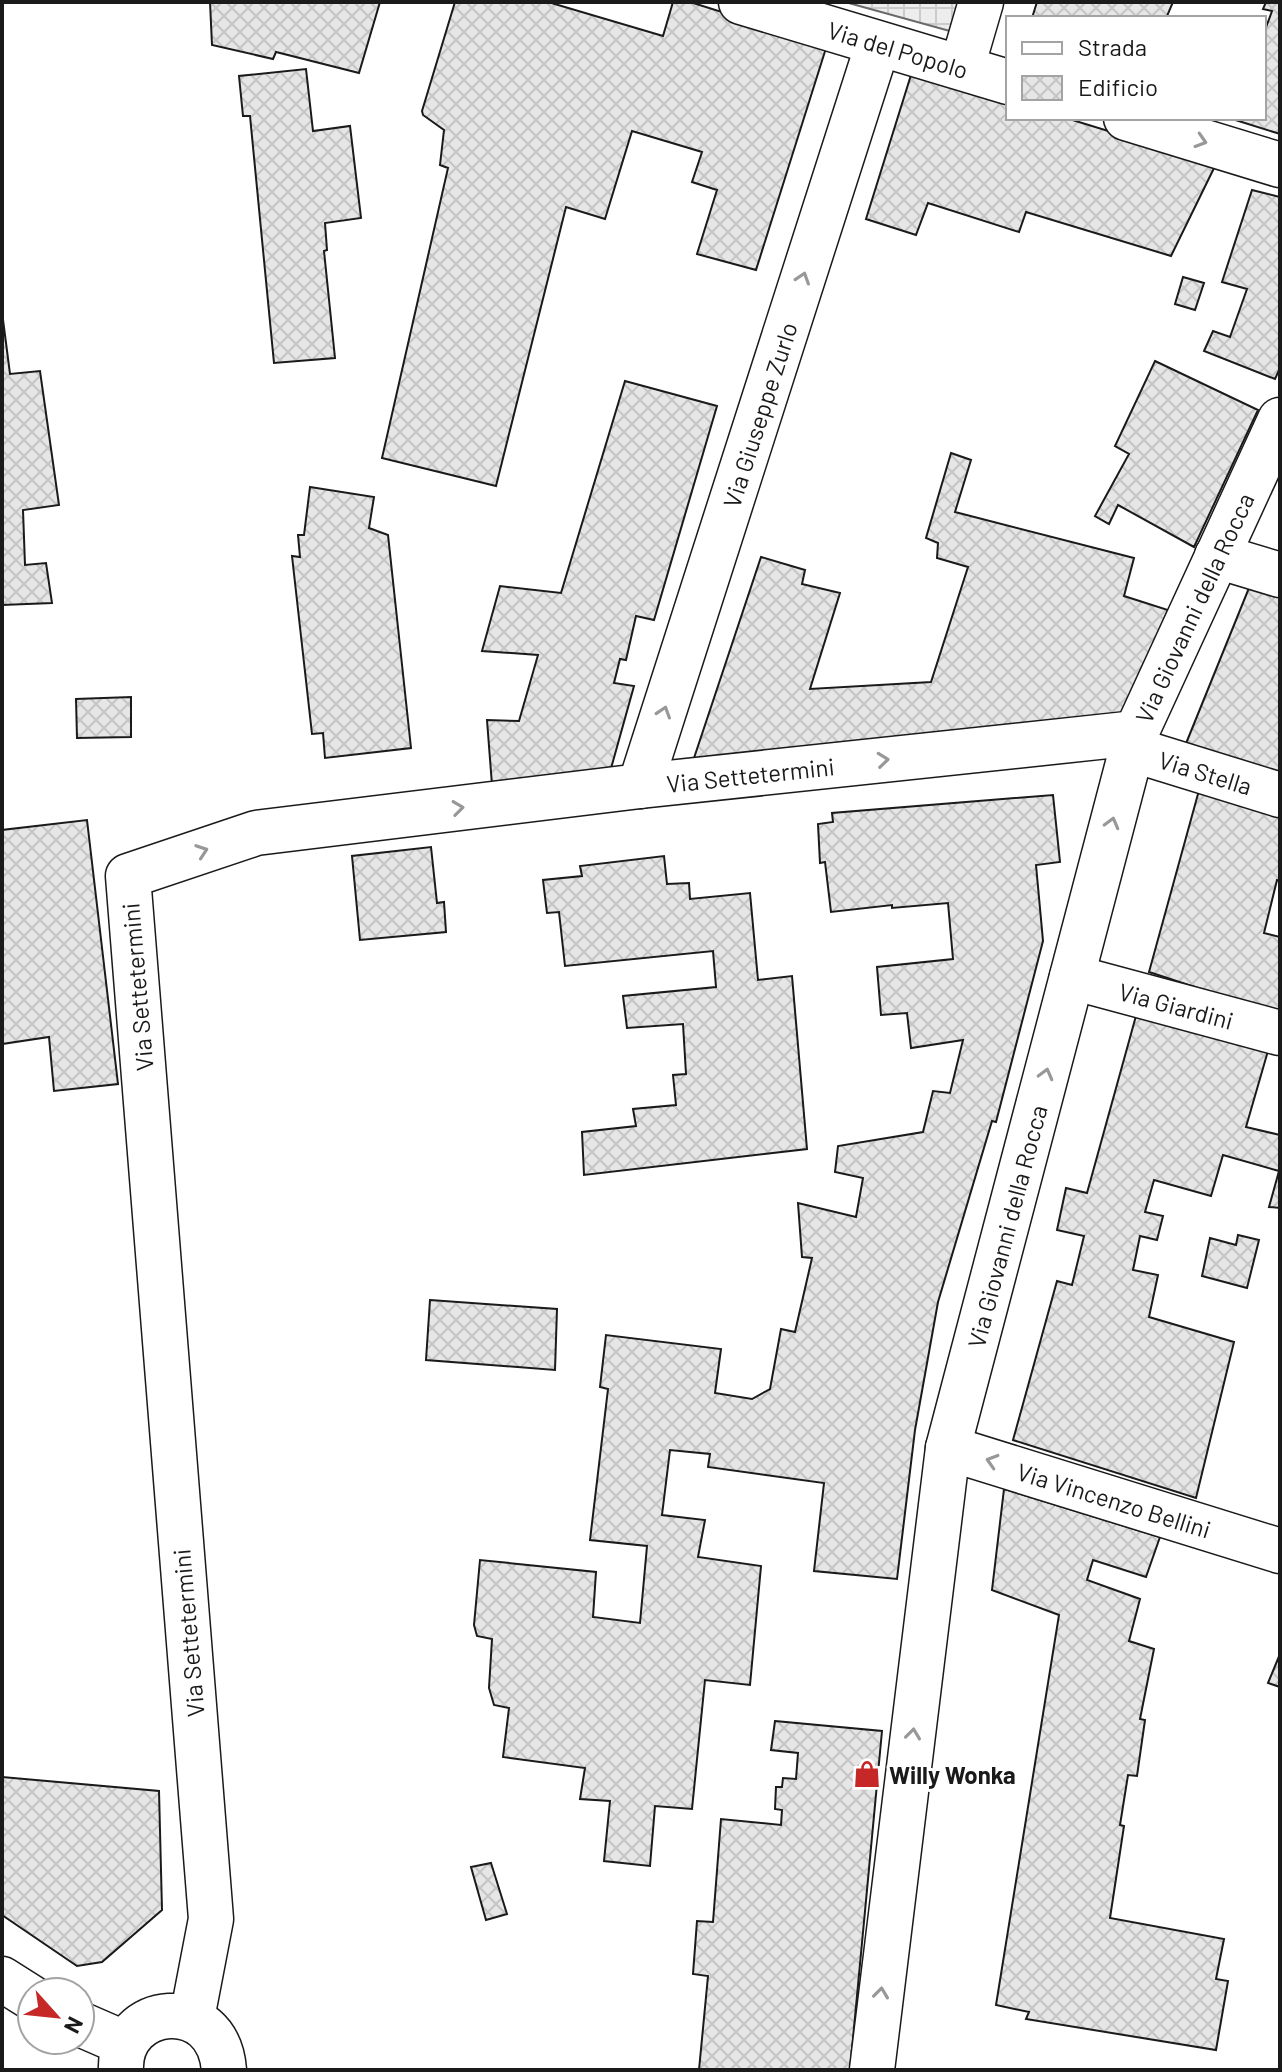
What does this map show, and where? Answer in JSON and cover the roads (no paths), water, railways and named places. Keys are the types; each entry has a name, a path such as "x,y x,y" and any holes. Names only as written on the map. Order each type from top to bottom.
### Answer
{"street":[{"name":"Via del Popolo","path":"741,2 1006,81"},
{"path":"962,67 981,2"},
{"name":"Via Giuseppe Zurlo","path":"640,786 878,44"},
{"path":"1133,120 1280,165"},
{"name":"Via Giovanni della Rocca","path":"872,2070 948,1448 1134,741 1280,420"},
{"path":"1217,556 1280,575"},
{"name":"Via Settetermini","path":"192,2018 211,1919 128,876 256,833 640,786 1134,741"},
{"name":"Via Stella","path":"1134,741 1280,795"},
{"name":"Via Giardini","path":"1072,977 1280,1033"},
{"name":"Via Vincenzo Bellini","path":"948,1448 1280,1551"},
{"path":"96,2036 124,2057 135,2032 147,2022 162,2016 192,2018 217,2039 224,2070"}],"place":[{"name":"Willy Wonka","path":"867,1774"}]}
